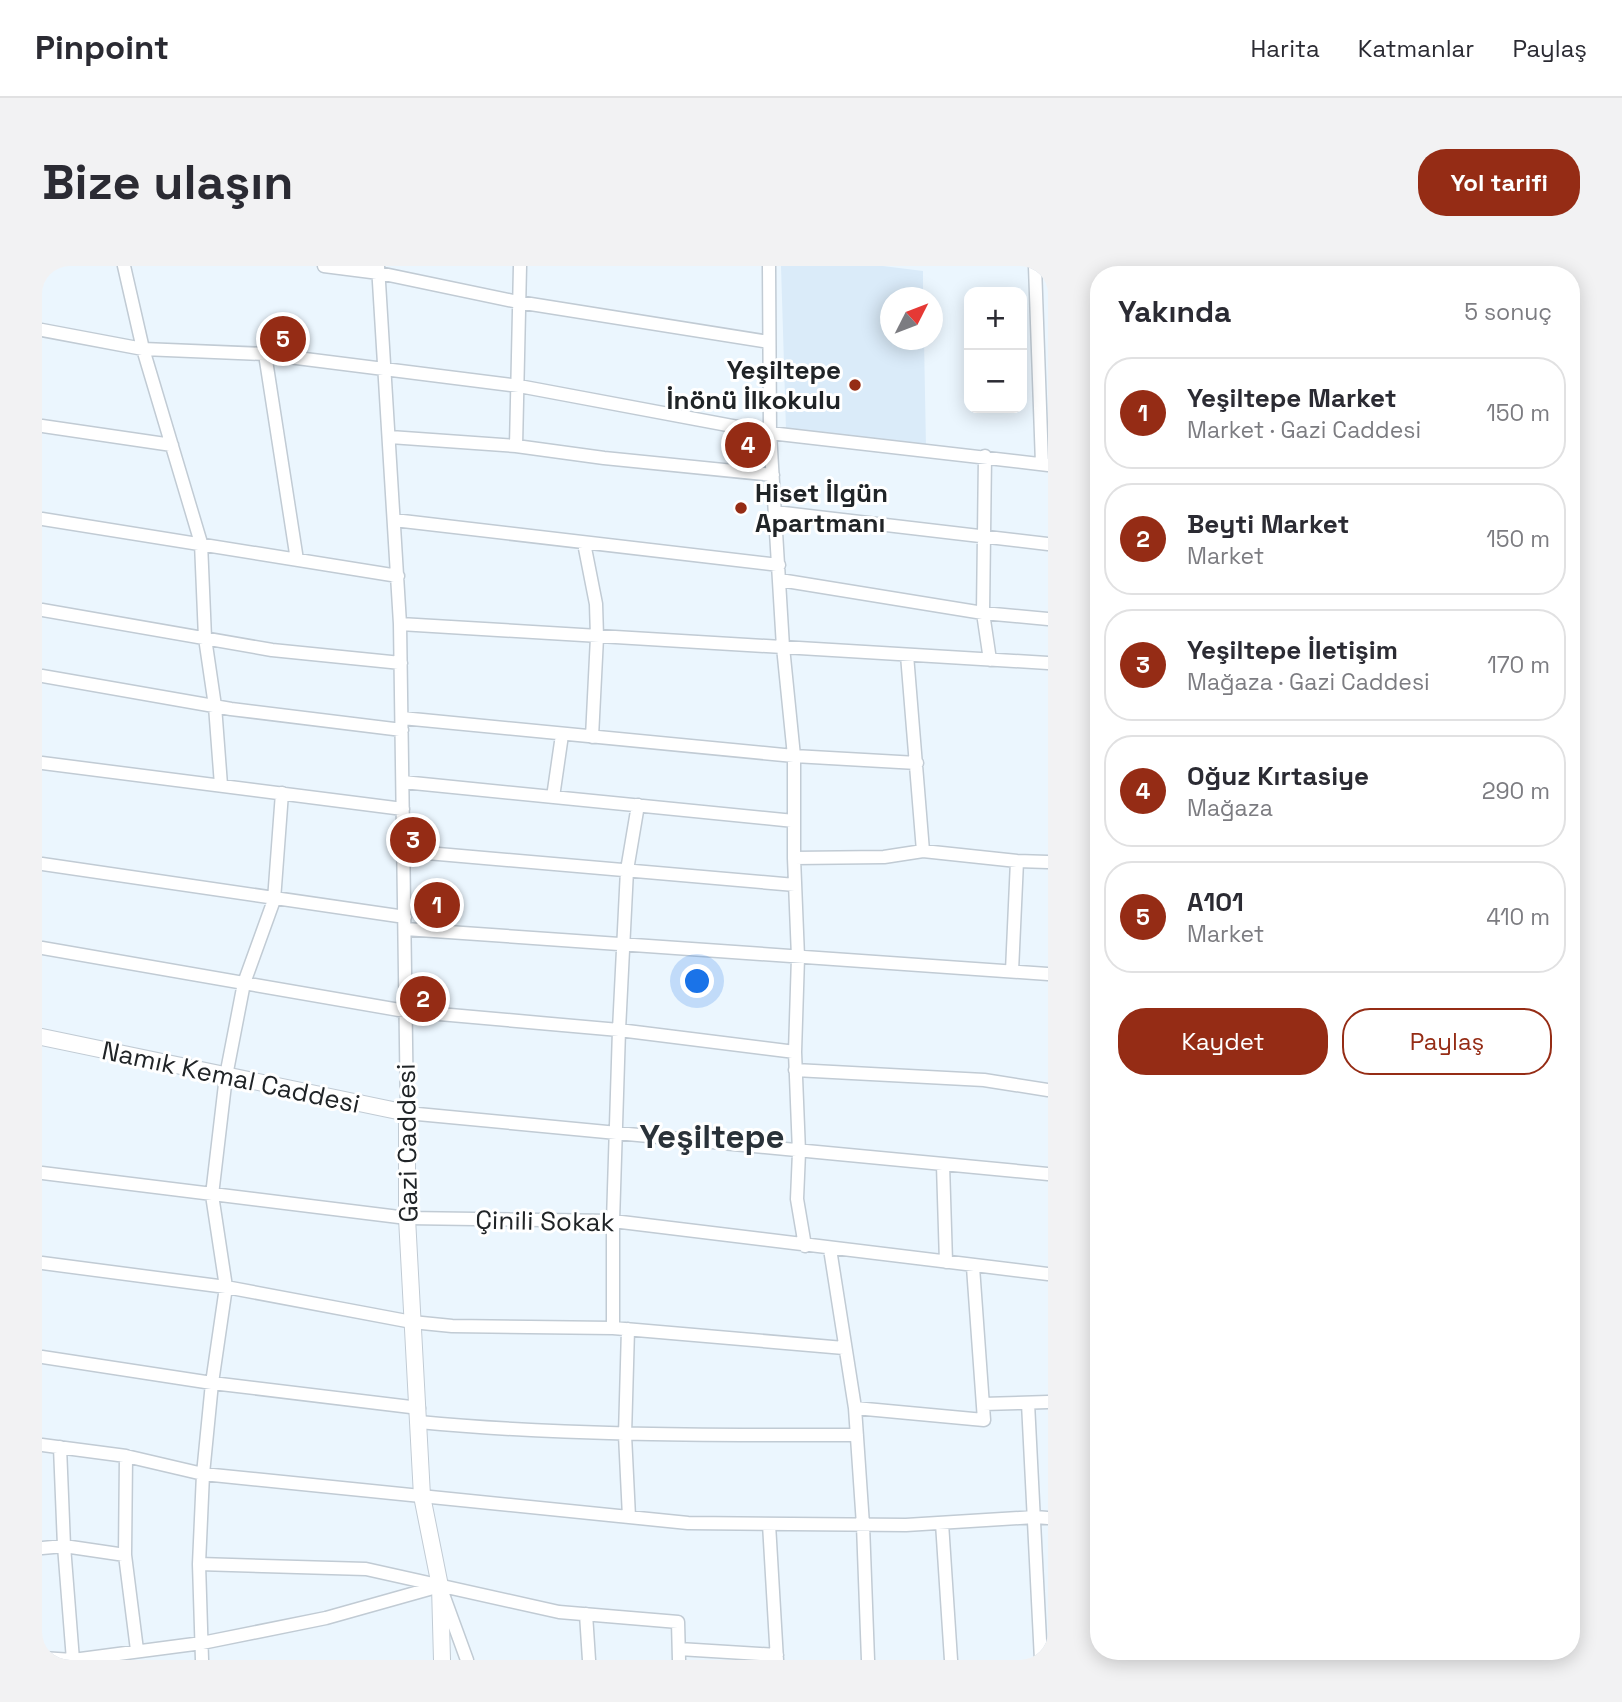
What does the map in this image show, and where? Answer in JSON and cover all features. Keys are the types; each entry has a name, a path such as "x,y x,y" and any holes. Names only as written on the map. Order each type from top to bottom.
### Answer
{"street":[{"path":"124,266 143,349 201,544 205,638 215,706 220,785"},
{"path":"324,266 378,270 518,302 769,342"},
{"path":"516,446 520,266"},
{"path":"769,266 770,433 783,647 794,756 798,957 795,1052 799,1152 797,1199 805,1246"},
{"path":"42,330 143,349 265,354 519,386 770,433 1045,465 1035,266"},
{"name":"Gazi Caddesi","path":"378,270 400,625 407,1218 422,1496 440,1586 442,1660"},
{"path":"265,354 297,560"},
{"path":"42,426 172,445"},
{"path":"390,437 516,446 774,475"},
{"path":"985,456 983,614 990,660"},
{"path":"775,512 1048,544"},
{"path":"42,519 398,576"},
{"path":"394,520 779,565"},
{"path":"584,543 596,604 592,737"},
{"path":"780,580 983,614 1048,619"},
{"path":"42,610 272,650 401,663"},
{"path":"400,625 1048,663"},
{"path":"907,655 923,851"},
{"path":"42,676 215,706 794,756 917,763"},
{"path":"553,797 562,735"},
{"path":"42,763 403,810"},
{"path":"403,782 794,821"},
{"path":"202,1660 199,1564 203,1474 212,1383 226,1287 212,1195 226,1076 244,983 274,900 282,793"},
{"path":"612,1328 619,1030 627,870 638,805"},
{"path":"404,851 795,885"},
{"path":"794,858 884,857 923,851 1048,862"},
{"path":"1012,971 1017,861"},
{"path":"42,864 405,923 624,945 1048,974"},
{"path":"42,948 405,1011 619,1030 795,1052"},
{"name":"Namık Kemal Caddesi","path":"42,1037 407,1113 1048,1174"},
{"path":"795,1070 984,1080 1048,1090"},
{"path":"943,1165 946,1262"},
{"name":"Çinili Sokak","path":"42,1173 407,1218 613,1221 973,1267 1048,1274"},
{"path":"830,1249 855,1408 868,1660"},
{"path":"42,1264 226,1287 412,1322 452,1326 612,1328 844,1348"},
{"path":"855,1408 984,1420 973,1267"},
{"path":"628,1329 625,1435 629,1517"},
{"path":"42,1357 419,1415 482,1428 625,1435 857,1435"},
{"path":"983,1404 1048,1402"},
{"path":"1028,1403 1042,1518 1041,1660"},
{"path":"42,1445 126,1456 203,1474 688,1523 863,1525 1042,1518"},
{"path":"60,1447 73,1660"},
{"path":"126,1456 125,1555 137,1650"},
{"path":"942,1523 951,1660"},
{"path":"199,1564 366,1569 559,1612 678,1622 679,1655 777,1658 769,1524"},
{"path":"42,1548 64,1546 125,1555"},
{"path":"42,1658 73,1660 202,1643 326,1618 440,1586"},
{"path":"440,1586 467,1660"},
{"path":"586,1614 589,1660"}],"shaded area":[{"name":"Yeşiltepe İnönü İlkokulu","path":"781,266 883,266 923,271 923,287 880,287 880,350 924,350 926,447 786,430"}],"place":[{"name":"A101","path":"283,339"},
{"name":"Yeşiltepe İnönü İlkokulu","path":"855,385"},
{"name":"Oğuz Kırtasiye","path":"748,445"},
{"name":"Hiset İlgün Apartmanı","path":"741,508"},
{"name":"Yeşiltepe İletişim","path":"413,840"},
{"name":"Yeşiltepe Market","path":"437,905"},
{"name":"Beyti Market","path":"423,999"}],"district":[{"name":"Yeşiltepe","path":"712,1137"}]}
